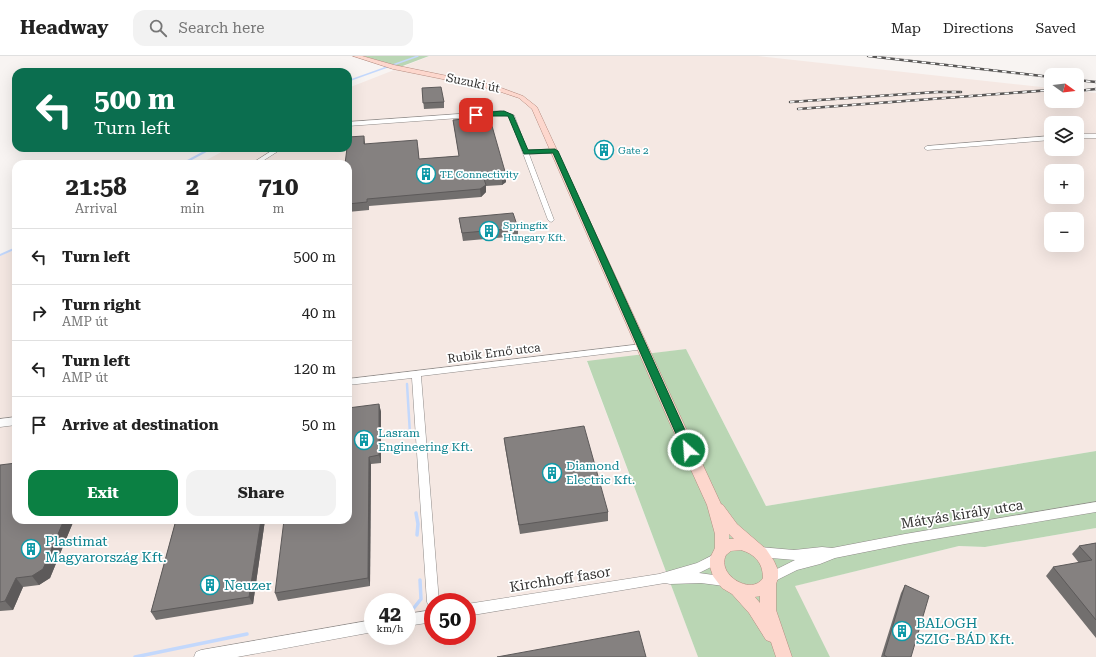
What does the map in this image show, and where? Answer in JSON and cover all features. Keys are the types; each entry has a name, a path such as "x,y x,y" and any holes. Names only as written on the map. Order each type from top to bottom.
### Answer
{"main road":[{"name":"Suzuki út","path":"356,56 393,67 494,87 521,97 535,108 714,505"},
{"path":"714,505 732,528 757,550 770,565 768,610 782,653"},
{"path":"714,505 722,534 717,569 724,581 738,589 755,608 782,653"},
{"path":"719,554 728,546 736,544 745,545 757,550"},
{"path":"738,589 754,591 762,588 769,581"}],"street":[{"path":"352,124 438,117 511,115 551,220"},
{"path":"1084,136 1096,136"},
{"path":"927,148 1044,139"},
{"path":"526,152 555,151"},
{"path":"260,160 274,152"},
{"name":"Rubik Ernő utca","path":"352,382 642,347"},
{"path":"416,374 432,593"},
{"path":"0,423 12,422"},
{"name":"Mátyás király utca","path":"757,550 786,555 822,552 832,553 904,539 1096,507"},
{"name":"Mátyás király utca","path":"769,581 792,566 826,558 832,553"},
{"name":"Kirchhoff fasor","path":"659,579 700,566 719,554"},
{"name":"Kirchhoff fasor","path":"476,609 659,579 701,578 724,581"},
{"path":"201,657 364,628"}],"shaded area":[{"path":"430,56 758,56 1044,87 1044,108 1084,108 1084,92 1096,93 1096,451 766,506 686,349 587,362 698,657 0,657 0,256 12,251 12,524 352,524 352,160 206,160 222,152 352,152 352,86"},
{"path":"1096,528 1096,657 830,657 794,586 959,546 985,547"}],"green space":[{"path":"363,56 429,56 400,67"},
{"path":"686,349 766,506 1096,451 1096,528 985,547 959,546 795,586 830,657 698,657 587,361"}],"building":[{"path":"441,87 444,102 423,103 422,88"},
{"name":"TE Connectivity","path":"486,117 490,119 506,175 502,178 484,179 486,185 480,189 367,199 367,202 352,204 352,160 346,160 346,152 352,152 352,137 364,136 364,144 417,140 419,159 459,156 453,120"},
{"path":"513,213 518,228 462,233 459,218"},
{"path":"379,404 379,455 369,457 368,578 275,593 284,524 352,524 352,407"},
{"name":"Diamond Electric Kft.","path":"584,426 608,512 519,525 504,438"},
{"name":"Plastimat Magyarország Kft.","path":"12,464 12,524 62,524 43,569 32,576 16,578 5,601 0,602 0,465"},
{"name":"Neuzer","path":"175,524 260,524 249,597 151,612"},
{"path":"1096,543 1096,620 1053,567 1092,560 1079,546"},
{"name":"BALOGH SZIG-BÁD Kft.","path":"905,585 929,596 911,657 887,657 884,655"},
{"path":"639,631 646,657 497,657"}],"waterway":[{"path":"352,80 418,56"},
{"path":"189,160 204,152"},
{"path":"0,255 12,250"},
{"path":"407,384 410,434"},
{"path":"416,513 418,524 417,535"},
{"path":"416,605 421,599 420,580"},
{"path":"135,657 247,634"}],"railway":[{"path":"868,56 1044,76"},
{"path":"1084,81 1096,82"},
{"path":"1084,90 1096,89"},
{"path":"798,109 1044,91"},
{"path":"790,102 937,92 961,92"}],"place":[{"name":"Gate 2","path":"604,150"},
{"name":"TE Connectivity","path":"426,174"},
{"name":"Springfix Hungary Kft.","path":"489,231"},
{"name":"Lasram Engineering Kft.","path":"364,440"},
{"name":"Diamond Electric Kft.","path":"552,473"},
{"name":"Plastimat Magyarország Kft.","path":"31,549"},
{"name":"Neuzer","path":"210,585"},
{"name":"BALOGH SZIG-BÁD Kft.","path":"902,631"}],"route":[{"path":"476,115 504,113 511,115 526,152 555,151 688,450"}]}
